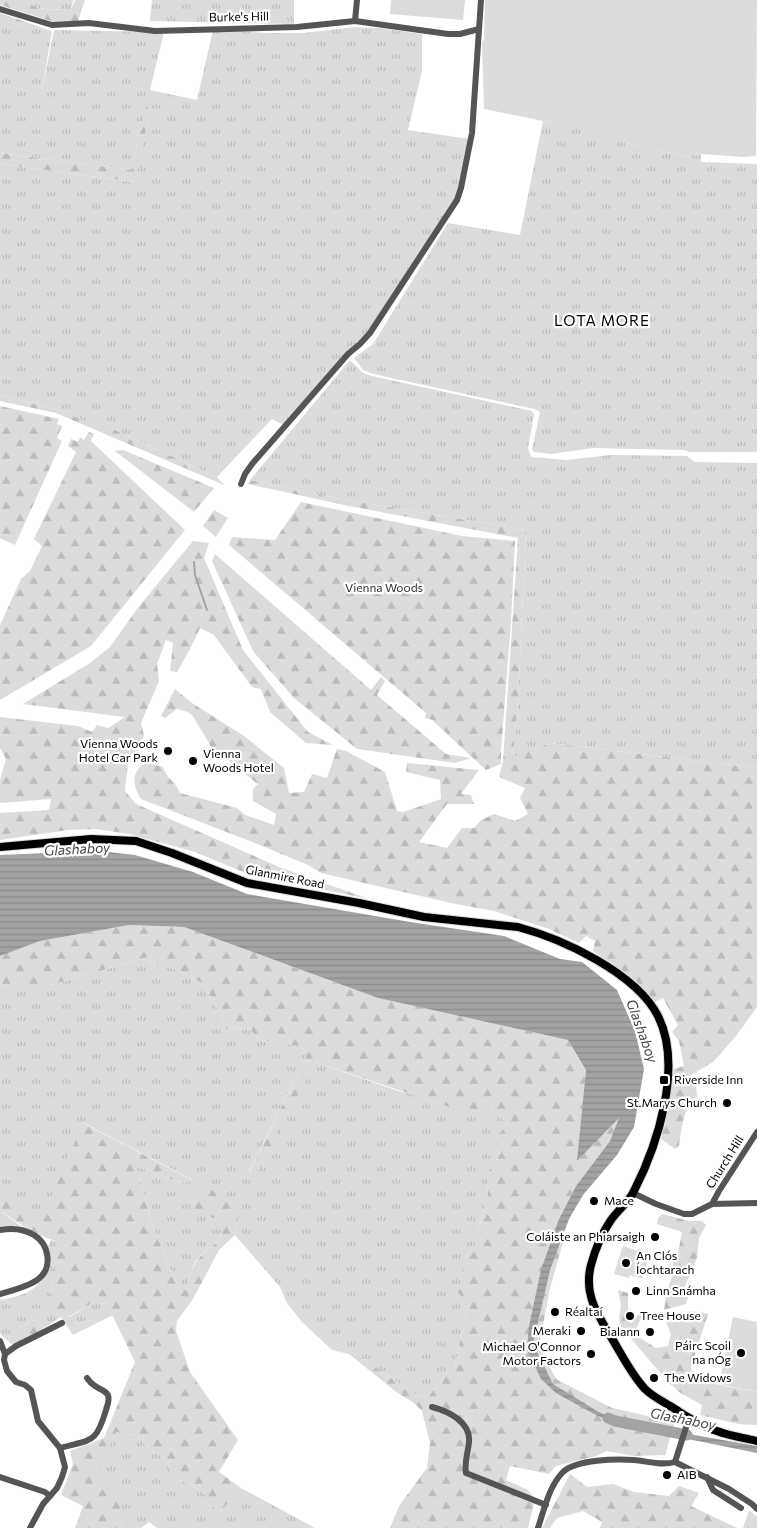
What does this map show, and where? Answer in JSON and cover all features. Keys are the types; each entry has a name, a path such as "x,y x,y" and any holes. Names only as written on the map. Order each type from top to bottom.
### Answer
{"main road":[{"name":"Glanmire Road","path":"0,847 91,839 136,841 172,853 247,883 424,917 518,927 568,945 603,964 635,987 648,1001 662,1026 669,1067 665,1098 659,1126 633,1193 610,1222 600,1241 591,1265 589,1291 597,1314 622,1357 636,1378 652,1394 689,1418 716,1431 757,1442"}],"street":[{"path":"355,21 356,0"},
{"path":"241,484 245,474 258,457 348,354 370,333 457,200 472,133 481,0"},
{"name":"Burke's Hill","path":"0,9 52,25 89,22 156,31 296,27 355,21 448,34 460,34 479,29"},
{"name":"Church Hill","path":"712,1204 757,1132"},
{"path":"633,1193 684,1214 692,1214 712,1204 757,1203"},
{"path":"0,1230 9,1228 34,1235 45,1246 48,1264 43,1274 36,1281 0,1294"},
{"path":"5,1354 16,1346 62,1323"},
{"path":"0,1342 5,1354 3,1372 31,1390 38,1421 60,1448 65,1468 62,1478 43,1504 30,1528"},
{"path":"60,1448 92,1439 98,1434 101,1427 109,1400 108,1395 95,1387 87,1378"},
{"path":"432,1407 448,1413 466,1428 469,1439 464,1464 466,1473 546,1505"},
{"path":"676,1461 689,1418"},
{"path":"538,1528 552,1488 564,1472 581,1464 600,1460 634,1460 668,1464 676,1461 729,1489 757,1509"},
{"path":"0,1477 45,1492 50,1496"},
{"path":"707,1477 713,1490 741,1508"}],"green space":[{"path":"0,0 20,0 44,10 71,9 75,0 85,0 78,21 54,22 0,5"},
{"path":"20,0 73,0 71,9 44,10"},
{"path":"152,0 294,0 294,24 150,21"},
{"path":"391,0 465,0 463,20 390,14"},
{"path":"485,0 757,0 756,156 701,154 685,156 625,143 573,127 484,109 482,44 484,39"},
{"path":"0,13 52,31 0,21"},
{"path":"0,21 52,31 41,95 54,30 164,32 150,90 197,100 213,30 304,33 354,27 379,28 422,34 422,71 408,130 469,139 458,196 361,344 284,425 272,419 217,477 93,420 85,422 61,411 0,395 0,164 134,182 150,108 150,94 131,170 0,153"},
{"path":"150,91 150,108 135,182 0,164 0,153 131,170"},
{"path":"543,121 584,129 625,143 685,156 701,154 701,162 757,164 757,452 690,452 684,450 593,448 551,454 534,452 532,449 540,412 534,409 373,374 363,370 354,358 373,344 448,223 520,235"},
{"path":"350,360 363,373 372,376 532,411 534,415 528,448 531,457 567,460 610,455 687,456 695,462 757,463 757,768 550,743 513,758 518,702 526,530 334,498 250,480"},
{"path":"0,395 61,411 85,421 93,420 217,477 224,485 56,413 0,401"},
{"path":"0,406 59,419 57,424 62,426 57,438 62,441 15,545 0,538"},
{"path":"89,432 94,434 91,441 185,530 91,646 0,700 0,625 21,579 30,571 42,546 34,539 76,452 68,446 71,439 78,442 80,437 84,440"},
{"path":"123,450 214,488 194,512 115,451"},
{"path":"250,480 334,498 526,530 518,702 513,757 550,743 757,768 757,1007 736,1036 713,1062 688,1077 696,1085 697,1097 691,1099 683,1122 679,1146 675,1149 661,1139 674,1069 684,1066 679,1041 672,1032 678,1025 663,998 655,1002 636,981 593,951 595,941 586,936 579,943 549,929 494,911 321,873 308,865 255,843 141,799 134,779 135,774 146,762 163,767 180,793 237,808 245,815 274,825 276,814 253,801 253,789 258,784 231,763 221,750 213,750 193,716 188,712 177,709 165,718 161,716 175,689 192,703 244,736 284,768 289,793 304,792 312,774 327,778 337,749 346,751 385,772 397,811 403,812 441,799 440,780 406,772 407,763 479,770 461,794 471,795 474,804 447,804 419,842 447,848 462,828 474,828 481,820 494,814 515,821 528,814 520,798 525,788 499,777 503,761 518,538 344,505 248,484"},
{"name":"Vienna Woods","path":"301,502 462,536 515,541 501,764 486,770 433,721 440,722 425,718 426,713 229,545 232,537 275,540"},
{"path":"214,510 228,518 216,537 203,526"},
{"path":"193,541 209,543 204,558 243,650 308,732 333,745 306,743 270,712 261,689 252,687 214,635 200,628 177,672 170,671 173,643 166,640 157,664 159,681 141,723 144,735 136,754 128,763 125,791 136,804 279,867 369,899 258,878 195,852 129,834 96,829 68,830 0,840 0,813 49,810 51,799 0,803 0,780 6,759 0,748 0,717 78,726 92,732 97,725 108,728 125,717 23,704 90,663 110,647 140,605"},
{"path":"215,554 371,690 381,677 385,681 377,695 446,754 471,758 455,763 357,749 294,698 253,651 212,561"},
{"path":"129,925 184,927 378,998 568,1040 586,1070 578,1160 620,1116 610,1141 576,1186 559,1219 564,1239 550,1288 539,1346 556,1379 612,1408 675,1422 665,1455 634,1456 607,1451 596,1456 556,1466 549,1474 510,1466 506,1480 528,1490 535,1499 528,1528 390,1528 399,1506 427,1468 430,1443 422,1411 349,1354 332,1350 343,1346 416,1395 428,1398 438,1383 454,1368 469,1304 458,1293 465,1259 478,1241 478,1231 488,1196 487,1174 501,1153 496,1138 508,1123 488,1107 473,1115 315,1062 255,1177 249,1173 308,1053 299,1046 261,1040 251,1031 244,1028 226,1029 221,1013 211,1001 206,985 171,967 151,965 148,957 30,991 23,990 17,982 0,987 0,956 40,941"},
{"path":"148,957 151,965 171,967 206,985 211,1001 221,1013 226,1029 244,1028 251,1031 261,1040 299,1046 308,1053 249,1172 255,1176 315,1062 401,1092 488,1107 508,1123 501,1153 487,1174 488,1196 478,1231 478,1241 465,1259 469,1304 454,1368 438,1383 428,1398 416,1395 343,1346 332,1350 302,1322 287,1303 280,1287 235,1235 236,1224 203,1215 220,1220 220,1235 215,1244 196,1261 185,1290 180,1291 155,1232 136,1166 182,1183 193,1180 84,1123 41,1220 0,1196 0,987 17,982 30,991"},
{"path":"83,1123 194,1181 182,1183 136,1166 155,1232 180,1291 185,1290 192,1271 201,1255 215,1244 220,1235 220,1220 189,1210 201,1184 243,1206 236,1224 235,1235 219,1250 193,1299 177,1321 176,1331 190,1372 238,1440 219,1472 241,1488 221,1511 205,1502 205,1494 190,1484 179,1480 167,1462 156,1452 145,1446 143,1437 116,1432 96,1477 118,1489 122,1521 120,1528 75,1528 83,1506 61,1495 73,1464 70,1451 104,1438 135,1362 107,1304 94,1302 68,1317 76,1324 93,1319 95,1324 73,1335 59,1314 47,1310 56,1268 58,1241 43,1237 0,1211 0,1196 41,1219"},
{"path":"0,1211 26,1230 0,1230"},
{"path":"662,1214 689,1221 702,1221 706,1225 699,1238 697,1258 685,1286 688,1297 686,1304 664,1310 666,1295 673,1273 673,1263 678,1253 682,1232 657,1224 658,1218"},
{"path":"51,1240 58,1241 58,1260 50,1293 61,1317 44,1328 33,1320 11,1333 8,1341 0,1334 0,1300 18,1296 36,1287 48,1268 50,1254 48,1247"},
{"path":"623,1246 649,1257 642,1279 630,1275 629,1278 614,1274"},
{"path":"618,1290 628,1293 628,1310 625,1320 632,1323 638,1315 643,1314 634,1334 656,1348 668,1346 671,1334 665,1320 686,1312 708,1314 691,1367 693,1376 715,1384 757,1392 757,1425 738,1424 700,1415 702,1405 679,1392 669,1383 621,1327 619,1318 621,1305"},
{"path":"94,1302 107,1304 113,1315 95,1324 93,1319 76,1324 68,1318"},
{"name":"Páirc Scoil na nÓg","path":"733,1317 757,1322 757,1392 719,1384"},
{"path":"33,1320 44,1328 15,1347 8,1341 11,1333"},
{"path":"116,1432 143,1437 145,1446 156,1452 167,1462 179,1480 190,1484 206,1495 205,1502 221,1511 241,1488 315,1528 157,1528 149,1522 141,1528 120,1528 122,1521 95,1477"},
{"path":"570,1474 587,1487 613,1484 634,1492 669,1496 679,1486 699,1493 691,1506 737,1528 600,1528 602,1522 583,1511 557,1518 550,1528 542,1528"},
{"path":"749,1510 757,1517 757,1528 743,1528"}],"shaded area":[{"path":"99,851 135,855 193,872 247,894 504,936 560,959 582,962 617,990 635,1031 644,1069 634,1127 617,1155 583,1195 569,1219 550,1270 533,1344 553,1384 597,1411 620,1422 757,1446 757,1453 619,1425 596,1415 556,1393 541,1379 527,1350 529,1326 541,1270 559,1219 576,1186 610,1141 619,1118 577,1161 586,1070 568,1040 378,998 184,927 129,925 40,941 0,956 0,855"}],"waterway":[{"path":"194,562 195,575 207,610"},
{"name":"Glashaboy","path":"608,1418 687,1435"}],"place":[{"name":"Vienna Woods Hotel Car Park","path":"168,751"},
{"name":"Vienna Woods Hotel","path":"193,761"},
{"name":"Riverside Inn","path":"664,1080"},
{"name":"St.Marys Church","path":"727,1103"},
{"name":"Mace","path":"594,1201"},
{"name":"Coláiste an Phiarsaigh","path":"655,1237"},
{"name":"An Clós Íochtarach","path":"626,1263"},
{"name":"Linn Snámha","path":"636,1291"},
{"name":"Réaltaí","path":"555,1312"},
{"name":"Tree House","path":"630,1316"},
{"name":"Meraki","path":"581,1331"},
{"name":"Bialann","path":"650,1332"},
{"name":"Páirc Scoil na nÓg","path":"741,1353"},
{"name":"Michael O'Connor Motor Factors","path":"591,1354"},
{"name":"The Widows","path":"654,1378"},
{"name":"AIB","path":"667,1475"}],"district":[{"name":"LOTA MORE","path":"602,321"}]}
